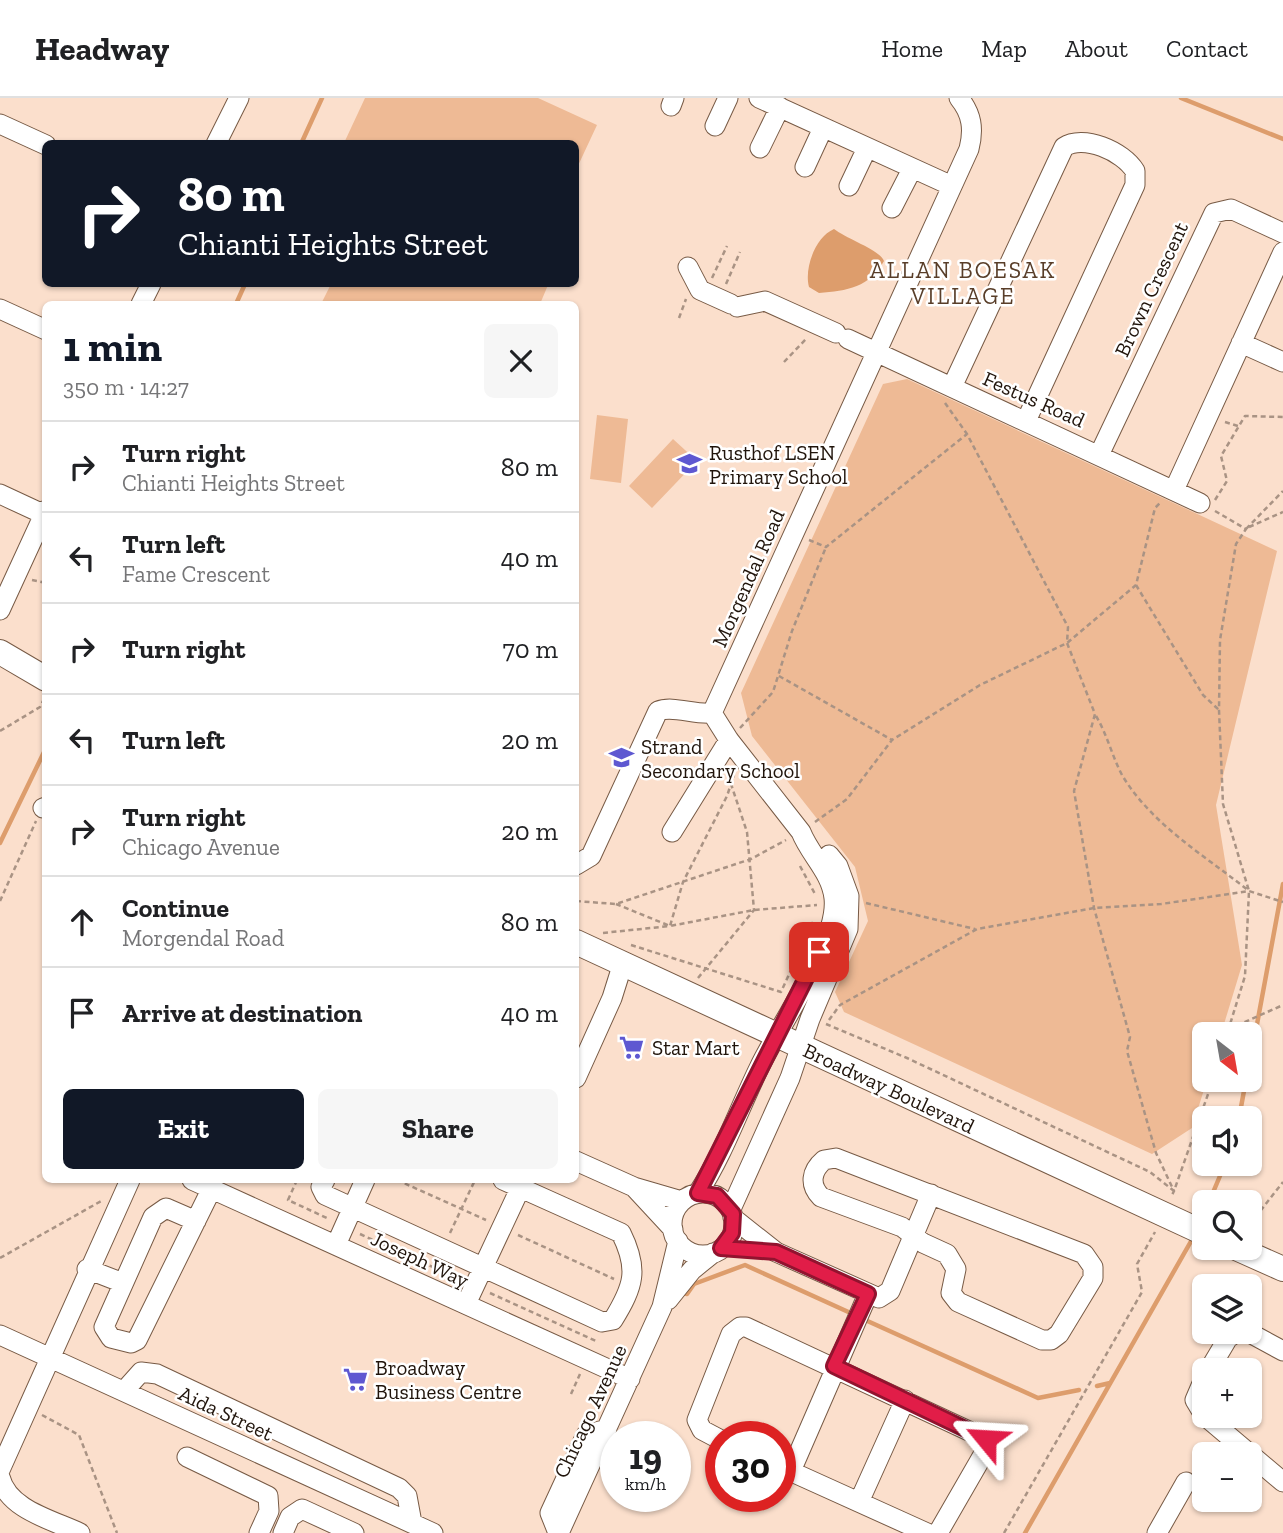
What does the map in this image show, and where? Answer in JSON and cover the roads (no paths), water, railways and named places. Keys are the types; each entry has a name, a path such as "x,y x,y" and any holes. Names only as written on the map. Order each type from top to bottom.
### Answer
{"main road":[{"path":"0,652 42,677"},
{"name":"Broadway Boulevard","path":"579,943 622,952 682,993 1164,1219 1192,1229"},
{"path":"1262,1259 1283,1269"}],"street":[{"path":"218,140 239,98"},
{"path":"715,126 728,98"},
{"path":"759,98 952,186"},
{"name":"Morgendal Road","path":"712,713 973,135 969,112 959,98"},
{"path":"760,148 780,107"},
{"path":"0,124 42,143"},
{"path":"804,167 823,128"},
{"path":"952,387 1064,148 1071,143 1087,142 1124,158 1135,171 1135,185 1026,421"},
{"path":"849,186 867,148"},
{"path":"892,208 912,169"},
{"name":"Brown Crescent","path":"1100,453 1214,213 1231,209 1283,233"},
{"path":"1175,488 1283,253"},
{"name":"Festus Road","path":"688,267 700,290 734,306 765,301 1100,453 1175,488 1200,503"},
{"path":"0,309 42,328"},
{"path":"1241,343 1283,362"},
{"path":"0,494 42,511"},
{"path":"0,610 42,516"},
{"path":"579,863 591,856 658,711 666,709 691,714 712,713 793,836 830,882 834,912 830,929 726,1138 690,1197 674,1214 675,1235"},
{"path":"673,832 729,740"},
{"path":"717,1251 732,1233 732,1214 762,1140 802,1048 818,1022 845,943 851,916 849,896 838,866 815,840 793,836"},
{"path":"579,1071 612,998 622,952"},
{"path":"726,1138 743,1142 762,1140"},
{"path":"836,1158 931,1194 1084,1254 1093,1267 1093,1278 1059,1334 1051,1340 1042,1340 955,1300 951,1289 956,1269 951,1258 902,1227 821,1197 808,1188 819,1164 836,1158"},
{"path":"579,1162 634,1187 690,1197 717,1196 732,1214 776,1252 862,1307"},
{"path":"0,1470 127,1183"},
{"name":"Joseph Way","path":"200,1183 629,1379"},
{"path":"324,1183 322,1193 352,1208 606,1323 615,1317 633,1280 632,1259 621,1233 518,1183"},
{"path":"336,1245 364,1183"},
{"path":"466,1304 516,1183"},
{"path":"634,1187 690,1251 776,1252"},
{"path":"196,1221 166,1208 156,1214 104,1327 111,1338 131,1343 137,1340 196,1221 212,1188"},
{"path":"796,1447 862,1307 890,1291 931,1194"},
{"name":"Chicago Avenue","path":"559,1533 662,1307 675,1235"},
{"name":"Chicago Avenue","path":"662,1307 692,1270 717,1251"},
{"path":"87,1269 123,1283"},
{"path":"705,1432 697,1420 734,1330 746,1327 982,1436 987,1442 987,1448 938,1533"},
{"name":"Aida Street","path":"0,1335 433,1533"},
{"path":"1262,1340 1283,1351"},
{"path":"124,1391 141,1372 157,1374 400,1488 407,1496 412,1523"},
{"path":"859,1502 905,1400"},
{"path":"1220,1428 1283,1482"},
{"path":"187,1457 267,1494 271,1505 259,1533"},
{"path":"796,1473 927,1533"},
{"path":"0,1477 4,1489 16,1503 52,1527 80,1533"},
{"path":"1157,1533 1186,1482"},
{"path":"283,1533 290,1517 302,1509 354,1533"}],"waterway":[{"path":"303,140 322,98"},
{"path":"1181,98 1283,139"},
{"path":"237,301 244,287"},
{"path":"0,843 42,756"},
{"path":"1257,1022 1283,884"},
{"path":"1241,1106 1244,1092"},
{"path":"1214,1190 1220,1176"},
{"path":"1025,1533 1192,1240"},
{"path":"683,1293 687,1294 694,1284 745,1265 855,1315"},
{"path":"863,1319 1038,1398 1079,1390"},
{"path":"1097,1386 1110,1383"}],"place":[{"name":"Rusthof LSEN Primary School","path":"689,464"},
{"name":"Strand Secondary School","path":"621,758"},
{"name":"Star Mart","path":"632,1047"},
{"name":"Broadway Business Centre","path":"355,1379"}],"district":[{"name":"ALLAN BOESAK VILLAGE","path":"963,283"}]}
